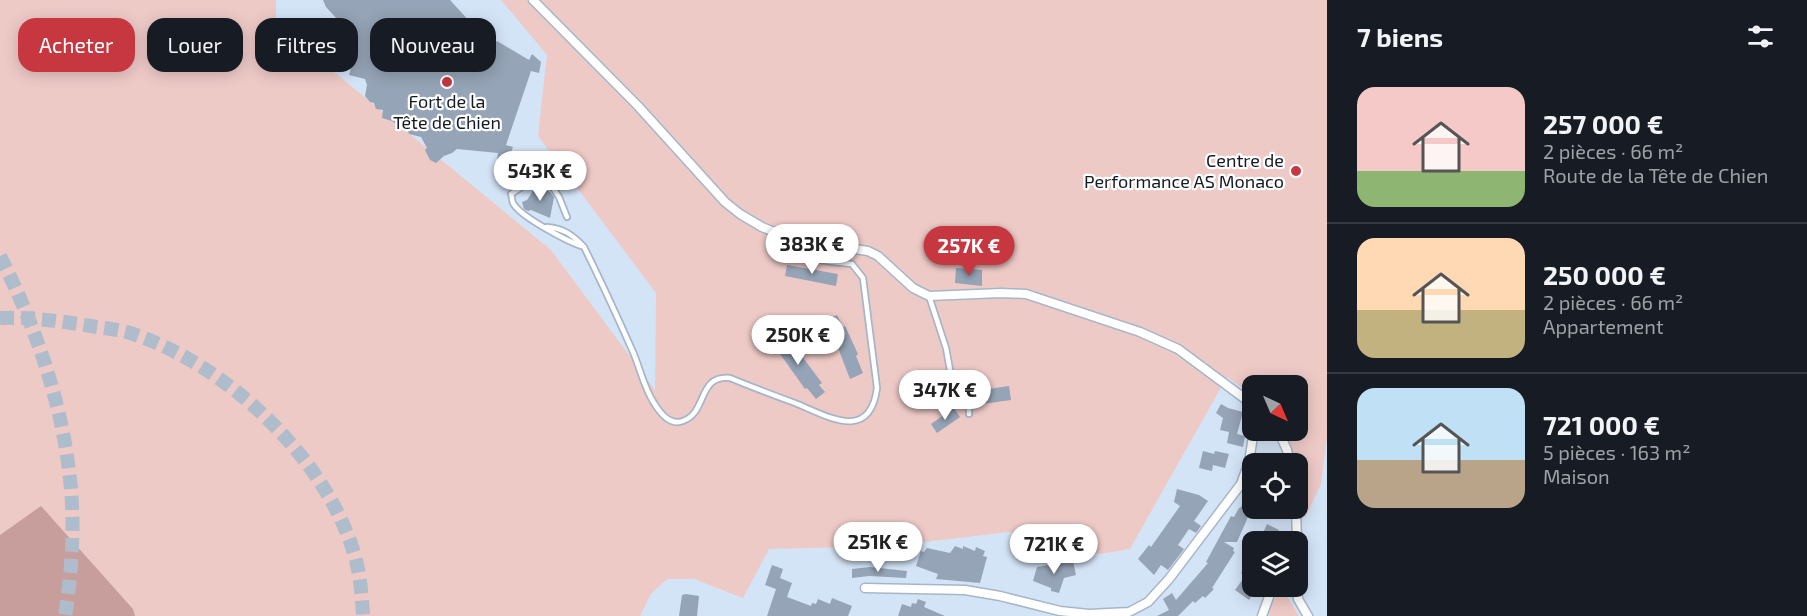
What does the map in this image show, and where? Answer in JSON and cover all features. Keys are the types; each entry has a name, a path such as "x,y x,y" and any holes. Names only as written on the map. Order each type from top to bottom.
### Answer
{"street":[{"path":"533,0 638,106 724,202 762,227 794,240 868,250 878,256 913,288 929,296 1026,294 1140,332 1178,349 1242,397"},
{"path":"865,588 964,590 1000,596 1060,611 1089,614 1129,612 1148,602 1169,579 1241,484 1250,462 1253,441"},
{"path":"1262,616 1269,597"},
{"path":"1298,597 1308,616"}],"lane":[{"path":"567,217 559,197 546,177 539,176 511,194 512,203 526,217 547,227 557,228 573,235 584,247 630,346 648,393 664,416 673,422 681,422 689,418 714,379 721,378 730,378 836,421 859,419 869,412 875,403 877,388 863,278 852,264 808,257 797,250 794,240"},
{"path":"929,296 946,348 950,370 969,406 969,414"}],"shaded area":[{"path":"0,0 276,0 276,18 255,18 255,72 334,72 551,250 655,390 656,293 538,136 547,55 501,0 1327,0 1327,437 1321,484 1308,512 1308,453 1292,453 1287,441 1308,441 1308,375 1242,375 1242,388 1227,377 1130,549 1100,554 1009,532 890,546 769,549 743,598 694,579 667,579 651,594 640,616 135,616 133,609 41,507 0,535"},
{"path":"41,506 133,609 135,616 0,616 0,535"},
{"path":"1276,597 1287,597 1299,616 1269,616 1270,606"}],"building":[{"name":"Fort de la Tête de Chien","path":"323,0 450,0 466,18 370,18 370,72 496,72 497,41 529,60 532,54 541,62 539,73 531,71 506,145 513,147 509,158 505,162 497,160 498,153 457,149 436,163 430,160 421,137 409,134 406,126 400,127 382,118 383,110 376,109 374,103 365,96 367,85 365,79 349,75 350,72 358,72 358,18 336,18"},
{"path":"541,188 550,192 554,197 550,218 524,209 522,202 527,200 533,191"},
{"path":"787,265 838,274 836,286 785,276"},
{"path":"956,268 982,270 982,286 955,283"},
{"path":"837,315 843,327 845,326 858,354 856,356 863,373 850,379 827,319"},
{"path":"786,335 822,383 819,385 825,392 816,399 807,388 805,389 778,351 774,354 769,347"},
{"path":"1009,386 1011,400 976,405 974,391"},
{"path":"1221,404 1242,412 1237,434 1242,435 1243,447 1227,443 1229,432 1220,430 1223,418 1216,413"},
{"path":"954,408 960,417 937,433 931,424"},
{"path":"1203,451 1229,454 1225,468 1213,465 1212,471 1199,468"},
{"path":"1177,489 1199,495 1208,501 1194,521 1201,526 1196,533 1189,529 1178,545 1184,549 1168,570 1161,565 1154,575 1138,559 1149,545 1151,547 1180,506 1174,502"},
{"path":"1242,505 1242,519 1247,519 1237,542 1224,542 1234,548 1235,552 1212,588 1214,589 1205,598 1203,596 1195,603 1193,601 1178,616 1157,616 1169,610 1163,599 1172,593 1176,600 1208,563 1206,562 1231,516 1234,517"},
{"path":"1267,524 1279,530 1278,531 1264,531"},
{"path":"955,546 963,549 963,546 975,551 976,547 985,551 983,556 987,557 980,583 936,579 938,574 916,566 921,551 924,552 927,548 950,553"},
{"path":"1073,561 1076,575 1064,578 1059,593 1033,581 1037,567"},
{"path":"772,565 783,569 780,578 792,583 787,597 811,606 812,603 816,604 818,599 830,604 832,598 852,606 848,616 767,616 776,589 765,585"},
{"path":"870,567 907,571 906,578 869,576 852,578 852,569"},
{"path":"1242,580 1242,595 1235,590"},
{"path":"682,595 699,596 697,616 679,616"},
{"path":"918,599 926,602 924,607 945,616 898,616 902,604 911,607 912,603 916,604"}],"tunnel":[{"path":"0,256 25,309 45,364 61,421 72,496 71,565 65,616"},
{"path":"0,318 46,320 127,332 163,346 199,365 234,389 266,417 295,448 320,481 340,517 354,553 358,568 363,616"}],"place":[{"name":"Fort de la Tête de Chien","path":"447,82"},
{"name":"Centre de Performance AS Monaco","path":"1296,171"}]}
